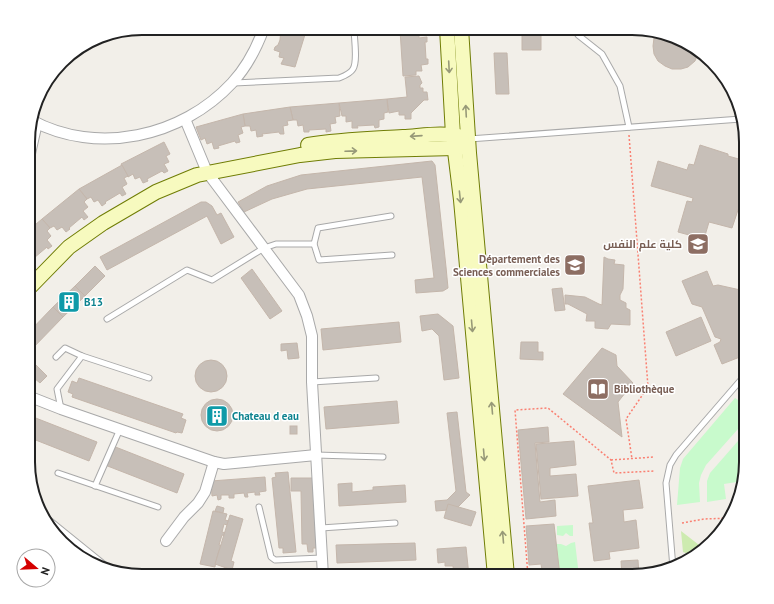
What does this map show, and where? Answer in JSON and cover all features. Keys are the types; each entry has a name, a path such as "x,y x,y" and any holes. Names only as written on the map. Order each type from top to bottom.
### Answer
{"main road":[{"path":"447,35 454,141 461,200 494,569"},
{"path":"461,35 468,140 506,569"},
{"path":"35,268 63,242 89,222 169,177 205,169 300,155 468,140"},
{"path":"35,282 70,247 103,223 156,192 197,175 205,169"}],"street":[{"path":"37,122 58,131 79,136 101,138 115,138 144,134 165,128 185,119 204,107 233,83 250,58 261,35"},
{"path":"185,119 205,169 299,295 307,316 312,336 312,382 323,569"},
{"path":"35,399 214,462 224,464 316,455"},
{"path":"166,541 205,492 214,462"},
{"path":"63,534 91,556"}],"lane":[{"path":"233,83 339,78 347,75 352,70 355,63 354,35"},
{"path":"578,35 602,54 620,86 629,128"},
{"path":"468,140 737,119"},
{"path":"391,216 318,228 314,244 319,260 392,255"},
{"path":"107,319 187,270 212,280 264,248 276,244 314,244"},
{"path":"56,357 65,348 82,356 149,378"},
{"path":"61,409 57,389 82,356"},
{"path":"312,382 376,378"},
{"path":"672,561 666,483 670,465 676,455 739,382"},
{"path":"95,486 120,429"},
{"path":"316,455 383,457"},
{"path":"58,473 158,507"},
{"path":"259,507 271,557 275,560 322,558"},
{"path":"321,528 395,523"}],"path":[{"path":"629,128 648,387 626,419 632,459"},
{"path":"527,569 515,410 548,408 611,460 614,473 654,471"},
{"path":"611,460 654,457"},
{"path":"682,523 704,519 723,518"}],"green space":[{"path":"735,398 739,401 739,428 706,465 699,483 700,502 677,505 680,468 683,459"},
{"path":"739,440 739,469 737,482 724,484 726,499 707,502 707,481 710,473"},
{"path":"573,525 573,536 566,533 563,536 557,535 557,526"},
{"path":"681,531 699,545 688,554 683,552"},
{"path":"575,542 578,569 559,569 556,544 566,546"}],"building":[{"path":"280,35 305,35 295,67 281,64 284,58 279,57 280,52 274,50 280,40"},
{"path":"400,35 419,35 419,38 427,37 427,42 425,42 426,59 428,59 428,64 421,65 422,71 416,71 416,75 403,76"},
{"path":"522,35 541,35 541,50 522,50"},
{"path":"654,38 673,43 692,53 697,57 695,61 688,67 681,69 672,69 665,66 658,61 654,54"},
{"path":"494,53 507,53 509,94 496,94"},
{"path":"419,76 422,83 420,88 423,88 423,92 427,92 428,100 424,100 411,113 411,119 405,119 405,115 399,115 399,111 389,113 387,99 407,97 405,77"},
{"path":"387,99 388,112 384,113 384,119 379,120 379,127 375,128 374,125 357,126 358,128 352,128 352,121 346,122 346,116 342,116 339,103"},
{"path":"339,103 340,116 335,117 336,123 330,124 331,131 326,132 326,129 309,130 309,132 304,132 303,125 298,126 297,120 293,120 290,107"},
{"path":"290,107 293,120 287,121 288,125 283,126 284,134 280,134 279,132 262,134 263,136 257,137 256,130 251,131 250,126 245,126 243,114"},
{"path":"243,114 245,126 241,127 243,133 238,135 240,142 236,143 235,141 218,146 219,148 214,149 212,142 207,144 205,138 201,140 196,127"},
{"path":"164,142 170,154 166,156 169,162 164,164 168,171 164,173 162,171 147,179 148,181 143,183 140,177 135,179 133,174 128,177 121,164"},
{"path":"700,145 739,159 739,207 732,228 709,222 704,239 678,232 687,201 692,202 693,198 651,186 658,161 687,170 689,164 694,165"},
{"path":"432,161 435,165 448,288 443,291 416,293 415,280 434,278 422,177 307,189 272,199 244,212 238,202 267,186 301,175"},
{"path":"122,165 128,176 124,178 127,184 122,187 126,194 122,196 120,193 105,202 106,203 102,206 98,200 94,202 91,197 87,199 79,189"},
{"path":"79,189 87,199 84,202 88,207 83,211 88,217 84,220 82,217 66,232 62,227 57,230 54,226 50,228 42,219"},
{"path":"201,202 206,202 212,206 217,215 221,213 234,237 221,244 207,216 107,270 100,257"},
{"path":"42,219 50,228 47,231 51,236 47,240 52,246 48,249 47,247 35,257 35,225"},
{"path":"604,257 615,260 614,264 624,265 623,289 620,295 620,300 626,303 626,308 630,310 630,325 611,324 608,329 595,328 595,321 586,321 587,314 568,304 565,304 565,295 585,297 602,305"},
{"path":"95,266 105,276 85,296 75,286"},
{"path":"252,269 282,311 270,319 241,278"},
{"path":"707,271 713,286 718,285 739,290 739,357 722,364 714,345 720,342 721,339 715,337 702,307 692,304 682,281"},
{"name":"B13","path":"75,286 85,296 63,317 53,307"},
{"path":"562,288 565,310 555,311 552,289"},
{"path":"53,307 63,317 35,346 35,326"},
{"path":"438,314 453,326 459,378 444,380 439,336 432,329 422,331 420,316"},
{"path":"701,317 711,341 676,356 666,332"},
{"path":"399,322 401,342 323,350 321,329"},
{"path":"521,342 538,342 538,352 543,352 543,360 520,359"},
{"path":"297,343 299,358 288,359 287,350 281,351 281,344"},
{"name":"Bibliothèque","path":"602,348 616,355 617,366 633,383 618,402 622,437 563,394"},
{"name":"Chateau d eau","path":"208,360 214,360 224,367 227,376 226,382 220,389 214,392 208,392 198,385 195,379 195,373 202,363"},
{"path":"35,364 47,376 40,383 35,379"},
{"path":"79,378 183,414 181,418 186,420 182,433 176,433 72,397 73,394 68,392 72,381 77,383"},
{"name":"Chateau d eau","path":"214,399 220,399 230,406 233,415 232,421 226,428 220,431 214,431 204,424 201,418 201,412 208,402"},
{"path":"397,401 399,423 326,429 324,407"},
{"path":"457,412 466,492 470,495 454,511 449,506 448,510 436,511 435,501 447,500 456,491 447,413"},
{"path":"35,418 97,442 89,461 35,440"},
{"path":"290,426 297,426 297,434 290,434"},
{"path":"548,427 549,442 535,443 540,502 555,500 556,516 526,519 518,430"},
{"path":"574,441 576,465 550,468 550,476 576,474 578,496 541,499 536,444"},
{"path":"113,446 184,474 177,493 105,465"},
{"path":"288,472 296,552 283,553 283,548 279,548 272,478 276,477 275,473"},
{"path":"265,477 266,491 259,492 260,495 255,495 255,492 247,493 248,497 245,497 244,493 234,494 234,498 229,498 229,495 221,495 221,499 218,500 217,495 212,496 211,481"},
{"path":"291,478 316,478 317,548 313,548 313,552 308,552 307,544 302,544 301,491 291,491"},
{"path":"639,480 643,508 623,510 624,522 636,520 639,548 609,552 610,559 594,561 589,523 593,523 588,486"},
{"path":"352,483 352,492 373,490 373,487 405,485 406,502 339,506 338,484"},
{"path":"448,504 476,512 471,526 444,518"},
{"path":"217,506 224,508 223,513 215,511"},
{"path":"213,511 227,514 225,520 229,521 227,525 224,524 222,532 226,533 226,536 222,535 219,545 223,546 222,551 219,550 217,558 221,559 220,562 216,561 215,567 200,564"},
{"path":"230,515 243,519 231,561 234,562 232,569 215,564"},
{"path":"554,524 559,569 542,569 541,564 529,565 526,526"},
{"path":"415,543 416,560 337,563 336,545"},
{"path":"466,547 468,569 453,569 453,566 445,566 445,562 438,563 437,549"},
{"path":"638,560 639,569 622,569 621,561"}],"place":[{"name":"كلية علم النفس","path":"698,244"},
{"name":"Département des Sciences commerciales","path":"575,265"},
{"name":"B13","path":"69,302"},
{"name":"Bibliothèque","path":"598,389"},
{"name":"Chateau d eau","path":"217,416"}]}
